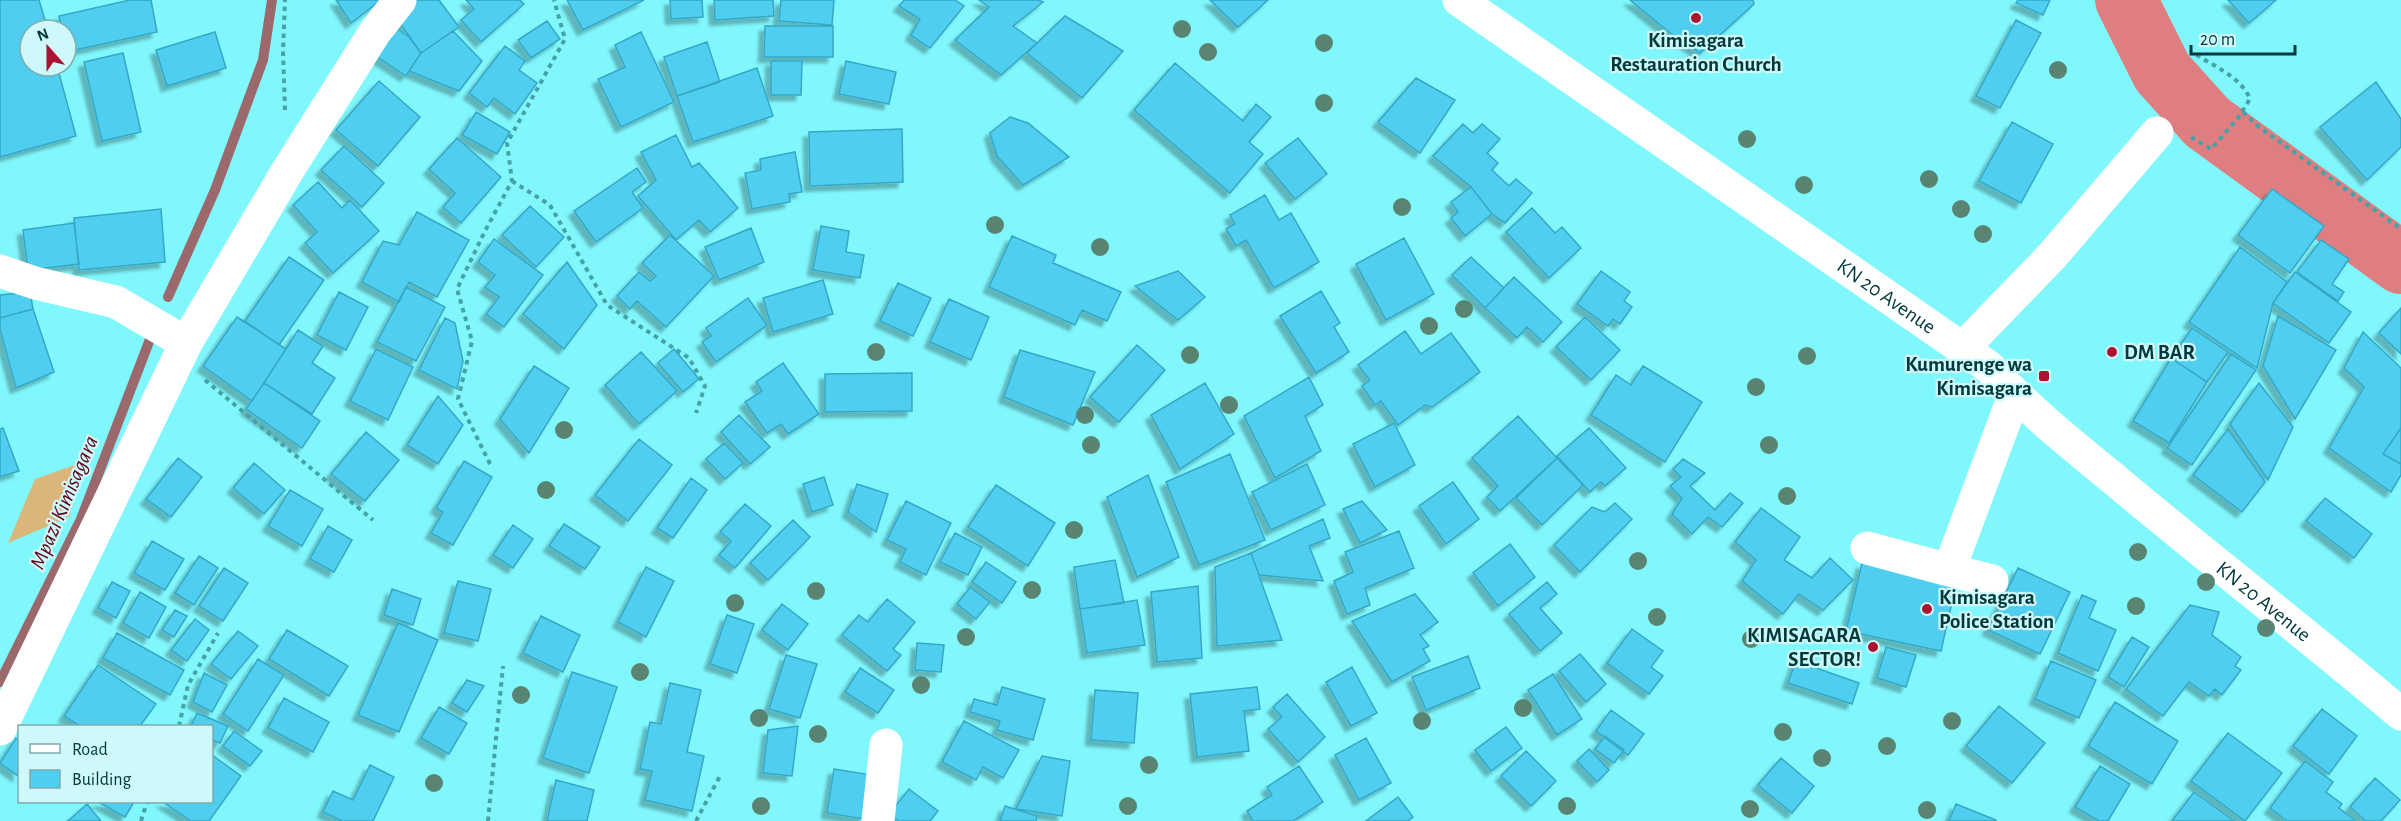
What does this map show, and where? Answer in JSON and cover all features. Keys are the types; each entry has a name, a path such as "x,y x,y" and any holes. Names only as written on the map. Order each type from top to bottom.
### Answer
{"street":[{"path":"0,729 182,351 288,170 375,32 400,0"},
{"name":"KN 20 Avenue","path":"1459,0 1989,367 2014,396 2401,714"},
{"path":"1963,348 2052,256 2157,133"},
{"path":"0,272 35,283 116,302 182,351"},
{"path":"1949,570 2014,396"},
{"path":"1867,548 1992,581"},
{"path":"878,821 886,745"}],"path":[{"path":"285,0 283,52 285,111"},
{"path":"490,464 458,399 472,341 457,289 512,181 507,143 565,39 554,0"},
{"path":"2195,54 2229,75 2245,89 2250,99 2243,112 2215,144"},
{"path":"2243,112 2259,127 2401,229"},
{"path":"512,181 550,205 607,305 689,358 705,386 696,413"},
{"path":"182,351 373,520"},
{"path":"178,725 189,686 218,633"},
{"path":"488,821 503,666"},
{"path":"696,821 721,774"},
{"path":"141,821 146,803"}],"shaded area":[{"path":"86,461 69,517 8,543 35,479"}],"building":[{"path":"0,0 39,0 44,18 18,18 18,78 60,78 76,136 0,157"},
{"path":"130,0 151,0 157,32 78,49 78,18 59,18 59,16"},
{"path":"336,0 381,0 351,23"},
{"path":"410,0 439,0 459,27 421,53 392,12"},
{"path":"466,0 520,0 524,4 481,42 461,20 474,9"},
{"path":"567,0 644,0 583,30"},
{"path":"670,0 702,0 703,17 671,19"},
{"path":"714,0 773,0 774,16 715,20"},
{"path":"781,0 834,0 832,25 779,21"},
{"path":"904,0 955,0 964,6 930,48 911,35 920,19 899,6"},
{"path":"979,0 1038,0 1043,2 1013,26 1037,43 1001,75 955,40 989,7"},
{"path":"1210,0 1268,0 1238,27"},
{"name":"Kimisagara Restauration Church","path":"1630,0 1753,0 1754,4 1700,53 1669,32"},
{"path":"2018,0 2050,0 2043,15 2016,3"},
{"path":"2228,0 2276,0 2249,23"},
{"path":"1065,16 1123,51 1082,98 1027,53"},
{"path":"2016,20 2041,33 2000,108 1976,96"},
{"path":"547,21 560,39 531,58 518,40"},
{"path":"393,26 409,37 421,53 406,76 373,54"},
{"path":"765,26 833,26 833,57 764,57"},
{"path":"453,31 482,61 459,91 409,71 421,53"},
{"path":"215,32 226,68 167,86 156,50"},
{"path":"641,32 674,102 621,127 598,79 625,67 615,45"},
{"path":"707,42 720,82 677,96 664,57"},
{"path":"505,46 525,61 519,70 537,83 515,114 494,98 487,107 469,93"},
{"path":"123,53 141,132 102,141 84,62"},
{"path":"771,61 802,61 801,95 771,95"},
{"path":"846,61 896,72 889,104 839,94"},
{"path":"1175,63 1243,121 1256,104 1271,117 1249,142 1263,154 1230,193 1134,110"},
{"path":"757,68 773,116 693,142 677,96"},
{"path":"1416,78 1455,100 1420,153 1378,122"},
{"path":"379,81 420,117 378,166 336,130"},
{"path":"2376,82 2401,119 2401,147 2367,180 2320,127"},
{"path":"476,112 510,132 497,154 462,135"},
{"path":"1010,117 1028,123 1069,157 1023,185 997,156 990,133"},
{"path":"2012,122 2053,144 2021,203 1979,181"},
{"path":"1463,124 1473,133 1482,124 1500,139 1487,153 1498,163 1492,170 1509,186 1516,179 1532,193 1505,223 1492,214 1471,187 1433,156"},
{"path":"902,129 903,182 810,186 809,132"},
{"path":"676,135 692,167 699,163 738,208 710,232 699,220 676,240 638,196 656,180 641,152"},
{"path":"457,138 501,177 461,223 443,207 455,193 429,169"},
{"path":"1298,138 1327,174 1295,199 1265,163"},
{"path":"344,146 384,183 362,207 321,170"},
{"path":"795,152 802,192 789,194 790,202 752,209 745,173 761,170 760,159"},
{"path":"637,168 646,182 632,192 643,208 596,242 574,211"},
{"path":"318,182 342,208 350,200 379,231 333,273 305,243 317,232 293,205"},
{"path":"1471,187 1492,214 1465,236 1451,218 1458,212 1451,202"},
{"path":"2272,189 2324,226 2290,273 2238,235"},
{"path":"1265,195 1279,220 1291,213 1319,262 1274,288 1246,240 1236,246 1226,229 1235,224 1230,215"},
{"path":"530,206 564,237 536,267 502,235"},
{"path":"1532,208 1555,233 1562,227 1581,248 1549,278 1506,232"},
{"path":"161,209 165,262 79,270 74,218"},
{"path":"417,212 469,240 437,297 409,282 399,302 362,282 383,241 399,245"},
{"path":"74,223 79,264 28,270 23,230"},
{"path":"821,226 849,231 846,252 864,255 860,278 813,270"},
{"path":"751,228 764,262 719,280 705,247"},
{"path":"670,235 714,276 666,327 637,301 630,309 617,296 639,272 650,281 656,276 642,263"},
{"path":"1012,236 1056,255 1053,263 1121,292 1107,321 1082,310 1075,325 989,287"},
{"path":"1404,238 1434,294 1386,320 1356,264"},
{"path":"494,239 543,275 504,327 486,314 499,297 485,287 495,275 478,262"},
{"path":"2321,240 2349,259 2332,284 2344,292 2338,301 2297,272"},
{"path":"2240,247 2287,282 2273,303 2257,368 2189,322"},
{"path":"289,257 324,280 279,345 245,321"},
{"path":"1471,257 1504,288 1485,308 1452,275"},
{"path":"567,262 597,305 564,349 523,314"},
{"path":"1178,271 1205,297 1178,320 1135,286"},
{"path":"1601,271 1630,292 1624,301 1632,307 1620,324 1613,319 1608,326 1577,304"},
{"path":"2295,272 2351,312 2329,343 2273,303"},
{"path":"1514,277 1562,322 1543,342 1527,327 1517,338 1485,308"},
{"path":"823,280 833,314 773,332 763,298"},
{"path":"898,283 931,298 913,336 880,321"},
{"path":"406,287 445,307 416,361 377,342"},
{"path":"1321,291 1340,323 1334,327 1349,352 1316,373 1280,316"},
{"path":"30,292 33,309 0,318 0,295"},
{"path":"339,292 368,307 346,350 317,335"},
{"path":"748,298 767,325 716,362 702,342 711,336 706,328"},
{"path":"949,299 989,317 971,360 930,342"},
{"path":"2401,308 2401,354 2379,333"},
{"path":"33,309 54,372 16,388 0,329 0,318"},
{"path":"2278,316 2336,350 2295,419 2263,366"},
{"path":"237,317 286,349 252,401 203,366"},
{"path":"1585,317 1620,350 1591,380 1556,347"},
{"path":"445,318 455,323 463,361 457,389 419,370"},
{"path":"2192,328 2228,352 2207,382 2171,358"},
{"path":"298,330 323,346 312,363 335,378 312,414 264,383"},
{"path":"1405,331 1421,354 1451,333 1480,372 1432,407 1425,405 1398,425 1381,401 1375,405 1362,386 1370,380 1358,365"},
{"path":"2363,332 2401,368 2401,428 2383,454 2401,464 2401,475 2391,492 2329,448 2364,387 2344,368"},
{"path":"1137,345 1165,370 1119,422 1090,397"},
{"path":"376,349 413,367 388,420 350,401"},
{"path":"674,349 699,379 683,392 658,363"},
{"path":"1020,350 1095,372 1073,425 1004,397"},
{"path":"641,352 677,391 639,424 605,385"},
{"path":"2231,354 2256,370 2192,465 2167,448"},
{"path":"2171,358 2207,382 2169,443 2133,421"},
{"path":"783,363 819,414 788,434 781,424 767,433 745,402 762,391 756,382"},
{"path":"534,366 569,388 529,453 500,419"},
{"path":"1643,366 1702,402 1665,462 1591,415 1616,375 1631,385"},
{"path":"912,373 912,411 825,412 825,374"},
{"path":"1309,377 1323,405 1305,416 1321,451 1275,478 1244,416"},
{"path":"264,383 320,421 302,448 246,409"},
{"path":"1205,383 1234,434 1180,469 1151,415"},
{"path":"2259,383 2293,427 2268,480 2230,424"},
{"path":"438,396 463,425 438,464 407,445"},
{"path":"739,415 770,447 750,464 721,432"},
{"path":"1518,416 1557,458 1500,511 1487,497 1498,486 1472,458"},
{"path":"1394,423 1415,465 1375,487 1353,444"},
{"path":"3,428 19,471 0,477 0,429"},
{"path":"1589,428 1626,468 1605,486 1601,482 1590,492 1557,456"},
{"path":"2401,428 2401,464 2383,454"},
{"path":"2228,429 2265,482 2242,512 2193,475"},
{"path":"366,432 399,460 365,501 331,474"},
{"path":"639,439 672,465 628,521 595,495"},
{"path":"724,443 743,463 725,479 706,459"},
{"path":"1230,454 1265,540 1199,565 1166,482"},
{"path":"178,458 202,477 171,517 146,499"},
{"path":"1557,458 1583,485 1542,525 1516,498"},
{"path":"1683,459 1705,473 1690,486 1715,510 1730,493 1743,503 1722,527 1708,517 1692,534 1672,514 1682,498 1670,486 1681,477 1673,469"},
{"path":"464,461 492,477 453,545 431,533 443,512 436,508"},
{"path":"254,463 285,490 264,514 233,488"},
{"path":"1307,464 1325,505 1271,530 1252,492"},
{"path":"1148,475 1179,557 1137,577 1107,497"},
{"path":"824,477 833,505 812,512 803,484"},
{"path":"691,478 707,490 673,538 657,528"},
{"path":"1453,482 1479,519 1446,544 1419,506"},
{"path":"857,484 888,494 876,532 848,512"},
{"path":"996,485 1055,523 1028,566 968,527"},
{"path":"290,490 323,509 302,546 268,526"},
{"path":"2325,498 2372,534 2354,558 2306,521"},
{"path":"906,501 951,523 926,575 900,562 906,549 887,540"},
{"path":"1362,501 1387,530 1360,543 1343,509"},
{"path":"1615,503 1632,519 1580,572 1554,545 1592,507 1605,512"},
{"path":"745,504 771,526 735,568 719,555 731,541 720,532"},
{"path":"1761,508 1800,537 1784,560 1812,578 1830,558 1853,580 1823,610 1799,594 1783,614 1742,581 1756,560 1735,542"},
{"path":"1323,519 1330,538 1309,546 1323,581 1259,575 1251,553"},
{"path":"793,520 810,537 768,580 750,563"},
{"path":"564,524 600,547 585,569 549,546"},
{"path":"513,525 533,539 513,568 493,555"},
{"path":"328,526 352,540 334,572 310,559"},
{"path":"1399,531 1414,568 1365,588 1370,605 1347,614 1334,581 1353,572 1345,552"},
{"path":"955,533 982,547 968,575 940,562"},
{"path":"152,541 184,559 165,590 134,573"},
{"path":"1510,544 1535,577 1498,606 1473,573"},
{"path":"1251,553 1282,640 1217,646 1215,567"},
{"path":"199,556 218,568 194,605 175,593"},
{"path":"1115,560 1124,603 1080,609 1074,567"},
{"path":"986,562 1016,582 1002,603 972,582"},
{"path":"1862,563 1956,584 1941,651 1846,631"},
{"path":"646,567 674,581 646,637 618,622"},
{"path":"224,568 248,583 223,621 199,606"},
{"path":"2018,568 2070,592 2040,654 1988,630"},
{"path":"458,581 491,589 478,641 444,633"},
{"path":"112,582 130,591 116,618 98,608"},
{"path":"1547,582 1557,594 1540,608 1562,633 1540,651 1509,614"},
{"path":"1198,586 1202,658 1157,662 1151,592"},
{"path":"970,587 990,602 976,619 957,604"},
{"path":"392,589 421,599 413,625 384,615"},
{"path":"140,592 166,607 149,638 123,623"},
{"path":"1415,594 1438,622 1420,635 1429,646 1423,649 1430,661 1392,682 1352,621"},
{"path":"2082,595 2096,601 2089,618 2116,630 2098,671 2058,653"},
{"path":"887,599 915,622 893,649 901,655 887,671 842,635 859,615 868,622"},
{"path":"1137,600 1145,645 1087,653 1080,609"},
{"path":"782,604 808,624 788,650 762,630"},
{"path":"2190,605 2219,612 2212,635 2241,657 2235,666 2241,670 2222,695 2215,689 2209,696 2189,682 2163,716 2126,689"},
{"path":"175,610 187,616 174,637 162,630"},
{"path":"727,615 754,624 737,673 710,664"},
{"path":"541,616 580,635 563,672 523,653"},
{"path":"195,619 209,630 187,661 171,650"},
{"path":"398,623 438,640 399,732 358,715"},
{"path":"1632,629 1663,651 1651,667 1663,676 1649,694 1607,663"},
{"path":"287,630 348,666 329,696 269,659"},
{"path":"238,631 258,646 231,679 211,664"},
{"path":"117,633 184,670 170,695 103,658"},
{"path":"2132,637 2149,647 2124,687 2108,677"},
{"path":"917,643 944,645 941,672 915,670"},
{"path":"1886,647 1916,655 1906,687 1877,678"},
{"path":"1580,654 1606,684 1586,702 1559,671"},
{"path":"786,655 817,664 800,718 769,709"},
{"path":"1468,656 1480,688 1426,710 1412,677"},
{"path":"258,659 284,675 248,731 223,714"},
{"path":"1796,661 1859,683 1852,704 1788,683"},
{"path":"2051,661 2096,680 2079,718 2035,699"},
{"path":"98,665 156,704 141,725 78,725 64,716"},
{"path":"1352,667 1377,713 1351,726 1326,682"},
{"path":"860,668 894,690 878,713 845,692"},
{"path":"572,672 617,687 589,773 543,758"},
{"path":"204,673 227,685 212,712 193,702"},
{"path":"1553,674 1582,719 1557,735 1528,690"},
{"path":"467,680 484,686 467,712 452,703"},
{"path":"670,683 701,690 687,752 704,756 692,811 645,800 652,771 640,769 650,722 661,724"},
{"path":"1002,687 1045,699 1033,740 997,730 1000,721 970,712 974,699 997,705"},
{"path":"1257,687 1260,709 1244,711 1249,751 1197,757 1190,694"},
{"path":"1095,690 1138,693 1134,743 1091,740"},
{"path":"1287,694 1325,737 1298,762 1268,729 1282,717 1273,707"},
{"path":"284,698 329,722 313,752 268,728"},
{"path":"2115,702 2178,741 2152,784 2088,746"},
{"path":"1999,706 2045,743 2012,783 1966,746"},
{"path":"439,707 467,723 449,754 421,738"},
{"path":"2322,709 2357,736 2329,774 2293,746"},
{"path":"1611,710 1644,734 1628,755 1596,731"},
{"path":"197,713 228,726 220,743 213,740 213,725 191,725"},
{"path":"964,721 1019,750 1003,778 983,767 976,780 942,762"},
{"path":"798,726 792,776 763,773 768,730"},
{"path":"1506,727 1522,748 1491,771 1475,750"},
{"path":"234,731 262,751 250,766 223,746"},
{"path":"2228,733 2282,773 2245,821 2191,781"},
{"path":"1605,736 1624,750 1614,763 1595,749"},
{"path":"16,738 18,740 18,776 0,763"},
{"path":"1366,738 1391,783 1359,800 1335,755"},
{"path":"1589,749 1609,770 1597,782 1577,761"},
{"path":"1526,751 1556,781 1531,806 1501,776"},
{"path":"213,756 241,776 209,821 191,821 164,803 213,803"},
{"path":"1042,756 1070,761 1062,816 1016,809"},
{"path":"1781,758 1814,786 1792,813 1758,785"},
{"path":"2305,761 2333,782 2326,792 2342,804 2339,808 2356,821 2287,821 2270,808"},
{"path":"370,765 394,777 373,821 342,821 323,812 333,791 353,800"},
{"path":"1299,766 1323,802 1293,821 1253,821 1247,811 1272,795 1267,787"},
{"path":"2100,766 2130,784 2108,821 2099,821 2075,807"},
{"path":"834,769 872,775 864,819 827,813"},
{"path":"2375,778 2400,800 2381,821 2366,821 2350,807"},
{"path":"556,780 594,790 587,821 547,821"},
{"path":"909,789 938,811 930,821 899,821 889,814"},
{"path":"2194,792 2234,821 2172,821"},
{"path":"1398,797 1413,817 1408,821 1366,821"},
{"path":"100,803 133,803 125,817"},
{"path":"87,804 101,821 68,821"},
{"path":"1956,804 1996,820 1996,821 1949,821"},
{"path":"1005,806 1037,816 1036,821 1000,821"}],"waterway":[{"name":"Mpazi Kimisagara","path":"168,297 215,190 263,60 272,0"},
{"path":"2126,0 2162,72 2207,122 2401,263"},
{"name":"Mpazi Kimisagara","path":"0,682 81,519 152,334"}],"place":[{"name":"Kimisagara Restauration Church","path":"1696,18"},
{"name":"DM BAR","path":"2112,352"},
{"name":"Kumurenge wa Kimisagara","path":"2044,376"},
{"name":"Kimisagara Police Station","path":"1927,609"},
{"name":"KIMISAGARA SECTOR!","path":"1873,647"}]}
